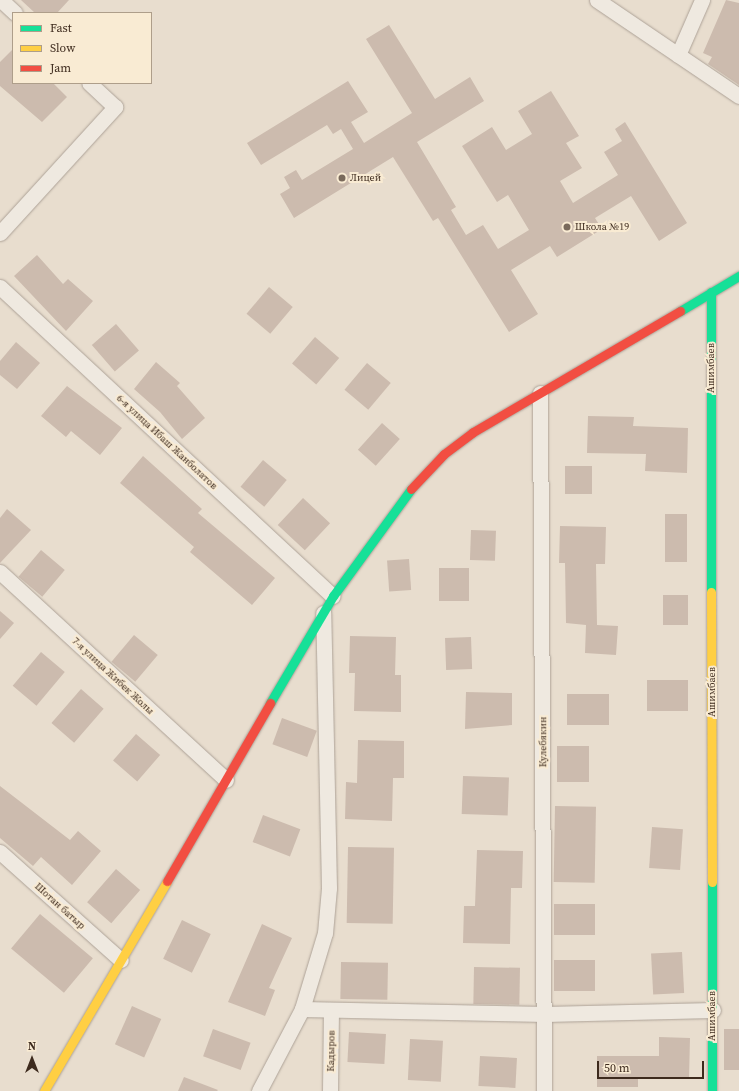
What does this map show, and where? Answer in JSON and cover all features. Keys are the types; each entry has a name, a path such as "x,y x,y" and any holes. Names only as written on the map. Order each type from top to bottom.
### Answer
{"street":[{"path":"1,0 14,12"},
{"path":"597,0 739,96"},
{"path":"678,55 702,0"},
{"path":"0,233 115,107 90,84"},
{"path":"44,1091 333,596 407,493 444,454 540,393 739,276"},
{"name":"6-я улица Ибаш Жанболатов","path":"0,287 333,596"},
{"name":"Ашимбаев","path":"711,292 712,1091"},
{"name":"Кулебякин","path":"540,393 545,1014 544,1091"},
{"name":"7-я улица Жибек Жолы","path":"0,572 226,780"},
{"path":"259,1091 302,1009 325,934 329,888 323,613"},
{"name":"Шотан батыр","path":"0,852 121,960"},
{"path":"302,1009 331,1011 545,1014 713,1010"},
{"name":"Кадыров","path":"330,1091 331,1011"}],"building":[{"path":"21,0 69,0 58,12 34,12"},
{"path":"726,0 739,3 739,85 708,64 712,57 703,53"},
{"path":"389,25 435,99 470,77 484,101 417,142 456,207 451,210 466,235 483,225 498,249 529,230 508,195 497,202 462,146 492,127 506,150 532,134 518,111 551,91 579,136 566,143 582,168 560,181 573,203 618,175 604,152 622,141 615,129 625,122 687,223 659,241 631,196 595,218 602,229 557,257 550,246 511,270 538,314 509,332 438,218 433,221 393,157 294,218 280,194 290,188 284,177 296,170 302,180 353,149 341,129 333,134 327,125 261,165 247,143 348,81 368,112 351,122 364,143 412,113 366,39"},
{"path":"12,50 12,84 54,84 67,97 42,122 0,86 0,62"},
{"path":"37,255 63,284 68,279 93,301 66,331 14,276"},
{"path":"269,287 293,307 270,334 247,314"},
{"path":"116,324 139,350 115,371 92,345"},
{"path":"315,337 339,358 316,384 292,363"},
{"path":"16,342 40,363 17,389 0,375 0,361"},
{"path":"156,362 180,383 177,386 205,418 182,439 160,412 134,389"},
{"path":"367,363 391,383 368,410 345,390"},
{"path":"67,386 122,428 100,455 71,431 66,437 41,416"},
{"path":"588,416 634,417 633,426 688,428 687,473 645,471 646,454 587,453"},
{"path":"382,423 400,439 376,466 358,450"},
{"path":"143,456 202,509 198,513 275,578 252,605 190,552 194,547 120,483"},
{"path":"263,460 287,480 264,507 241,487"},
{"path":"565,466 592,466 592,494 565,494"},
{"path":"303,498 330,523 305,550 278,525"},
{"path":"7,509 31,530 0,563 0,518"},
{"path":"665,514 687,514 687,562 665,562"},
{"path":"560,526 606,527 605,564 596,564 597,625 618,626 616,655 585,653 586,625 566,623 565,563 559,563"},
{"path":"471,530 496,531 495,561 470,560"},
{"path":"41,550 65,570 42,597 19,577"},
{"path":"409,559 411,590 389,591 387,561"},
{"path":"439,568 469,568 469,601 439,601"},
{"path":"663,595 688,595 688,625 663,625"},
{"path":"0,611 14,623 0,639"},
{"path":"134,635 158,655 135,682 112,662"},
{"path":"350,636 396,637 395,675 401,675 401,712 354,711 355,673 349,673"},
{"path":"471,637 472,669 446,670 445,638"},
{"path":"41,652 65,672 36,706 13,686"},
{"path":"647,680 688,680 688,711 647,711"},
{"path":"81,689 104,709 74,743 51,723"},
{"path":"466,692 512,693 512,725 465,729"},
{"path":"567,694 609,694 609,725 567,725"},
{"path":"282,718 317,731 307,757 272,744"},
{"path":"136,734 160,755 137,781 113,760"},
{"path":"358,740 404,741 404,778 393,778 392,821 345,819 346,782 357,783"},
{"path":"557,746 589,746 589,782 557,782"},
{"path":"463,776 509,778 508,816 462,814"},
{"path":"0,786 70,840 78,831 101,851 72,885 41,857 33,866 0,838"},
{"path":"555,806 596,807 595,883 554,882"},
{"path":"263,815 300,829 290,856 253,842"},
{"path":"652,827 683,829 680,870 649,868"},
{"path":"348,847 394,848 393,924 347,923"},
{"path":"477,850 523,851 522,888 511,888 510,944 463,943 464,906 475,906"},
{"path":"116,869 140,890 111,923 87,902"},
{"path":"554,904 595,904 595,935 554,935"},
{"path":"40,914 93,958 64,993 11,948"},
{"path":"182,920 211,934 192,973 163,959"},
{"path":"262,924 292,938 269,988 275,990 265,1016 228,1002"},
{"path":"682,952 684,993 653,995 651,954"},
{"path":"554,960 595,960 595,991 554,991"},
{"path":"341,962 388,963 387,1000 340,999"},
{"path":"474,967 520,968 519,1005 473,1004"},
{"path":"132,1006 161,1019 144,1057 115,1044"},
{"path":"213,1029 251,1043 241,1070 203,1056"},
{"path":"724,1029 739,1029 739,1070 724,1070"},
{"path":"349,1032 386,1034 384,1064 347,1062"},
{"path":"659,1037 690,1038 689,1079 638,1078 638,1087 597,1087 597,1056 659,1056"},
{"path":"410,1039 443,1041 441,1082 408,1080"},
{"path":"480,1056 517,1058 515,1088 478,1086"},
{"path":"184,1077 218,1090 178,1091"}],"traffic: fast":[{"path":"680,311 739,276"},
{"path":"711,292 711,592"},
{"path":"270,703 333,596 411,489"},
{"path":"712,882 712,1091"}],"traffic: slow":[{"path":"711,592 712,882"},
{"path":"44,1091 167,881"}],"traffic: jam":[{"path":"411,489 444,454 473,432 680,311"},
{"path":"167,881 270,703"}],"place":[{"name":"Лицей","path":"342,178"},
{"name":"Школа №19","path":"567,227"}]}
